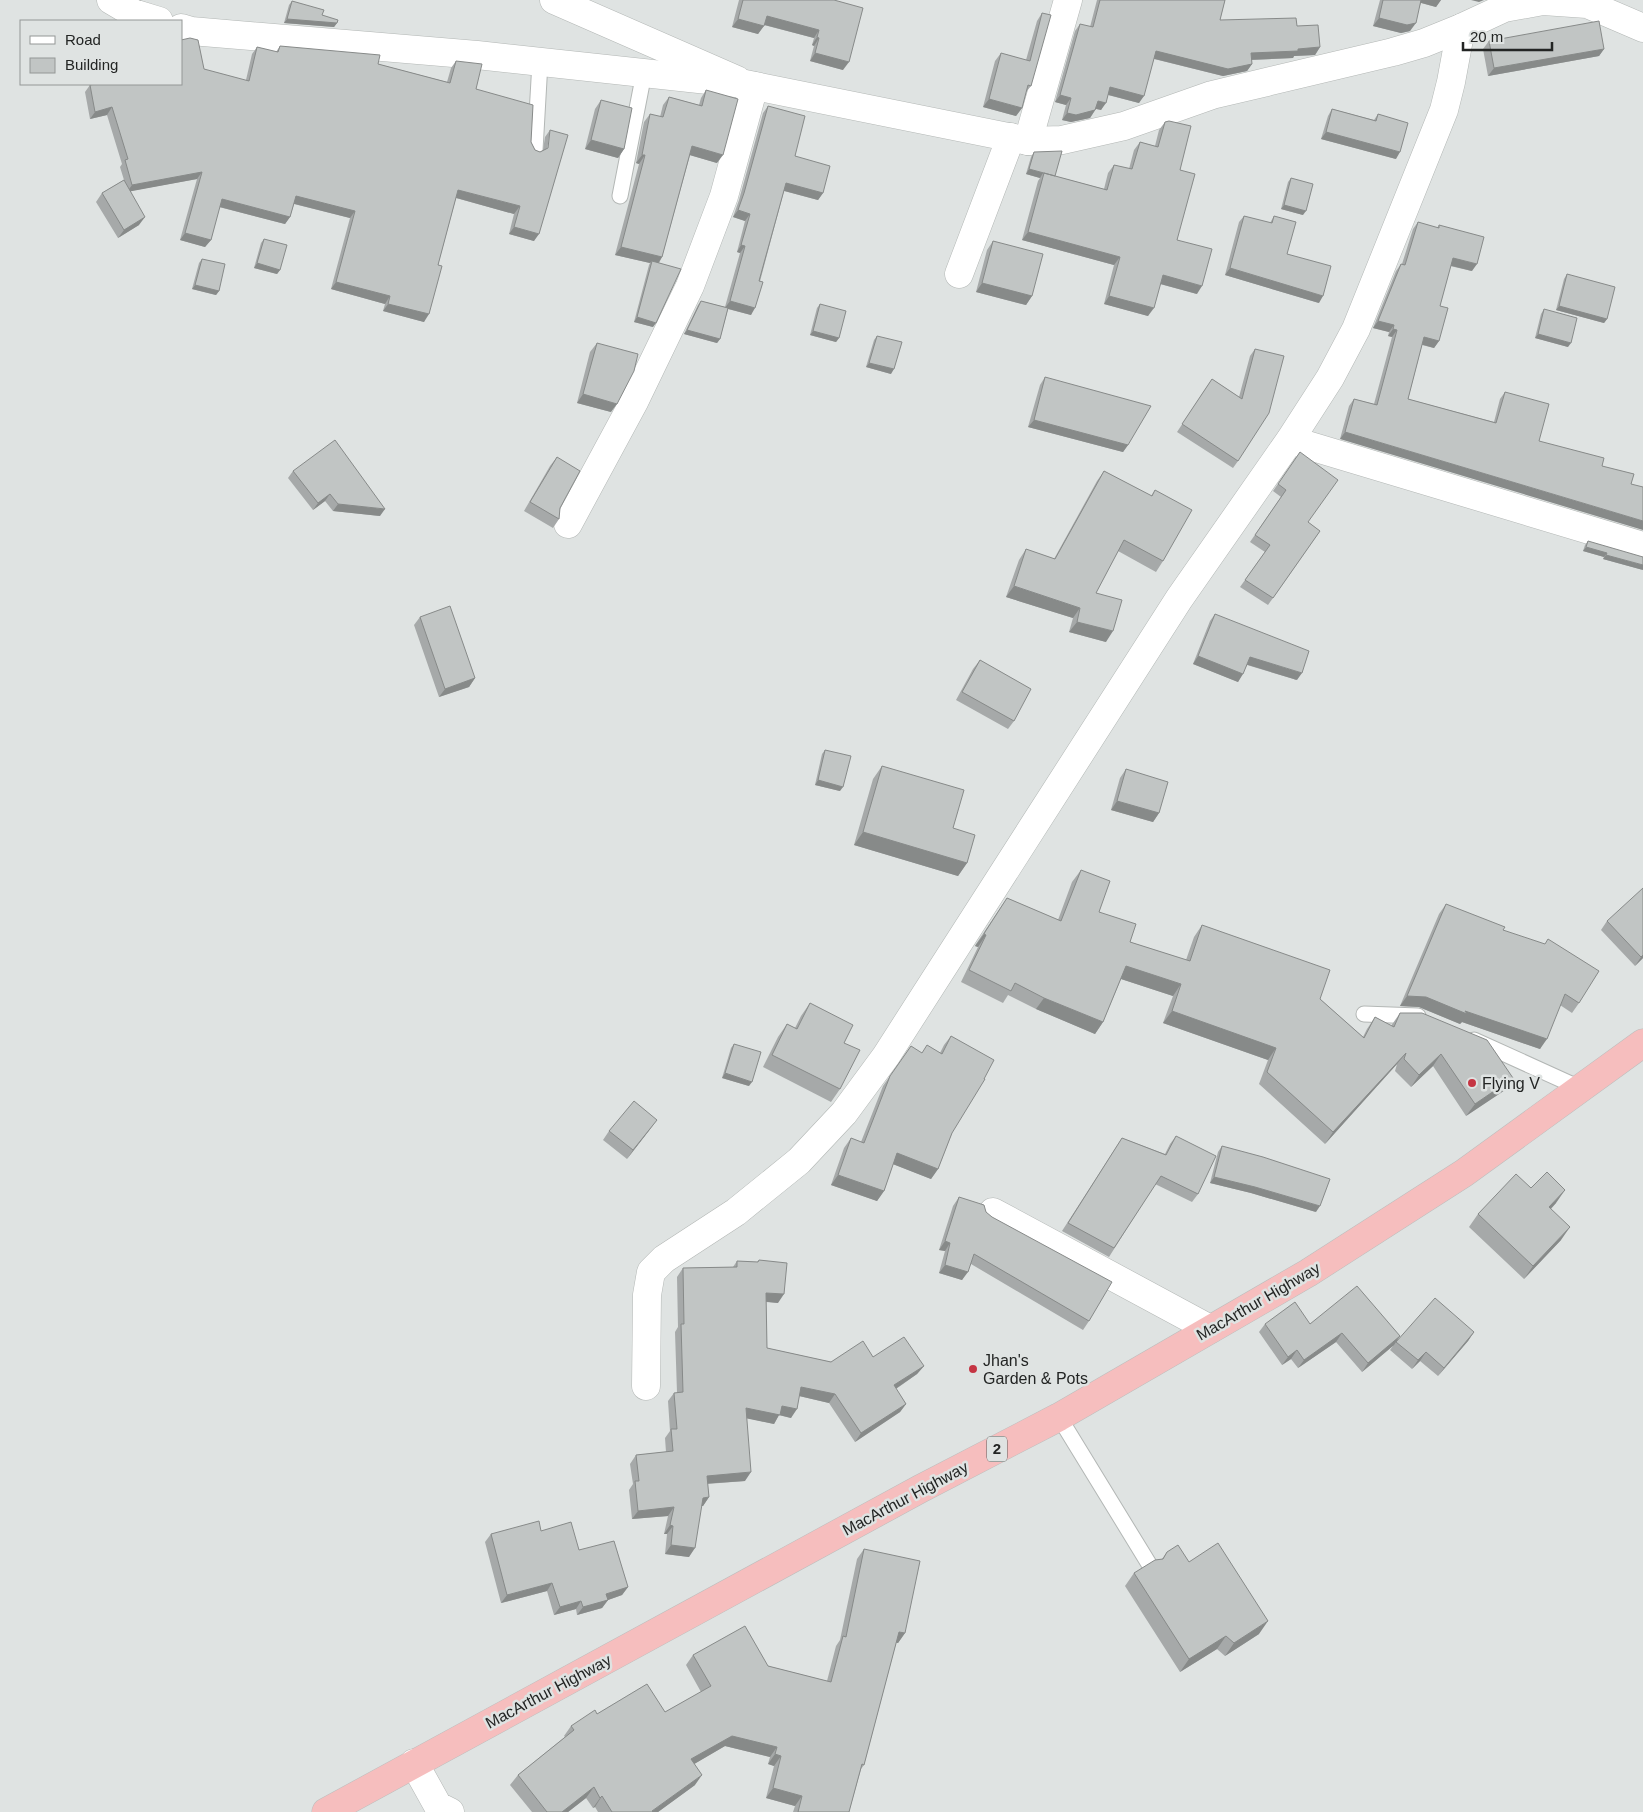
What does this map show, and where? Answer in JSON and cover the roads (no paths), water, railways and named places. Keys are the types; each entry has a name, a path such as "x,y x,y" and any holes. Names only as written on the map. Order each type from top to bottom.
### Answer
{"highway":[{"name":"MacArthur Highway","path":"326,1812 920,1489 1059,1417 1308,1273 1456,1178 1582,1089 1643,1043"}],"street":[{"path":"111,0 133,13 156,20"},
{"path":"554,0 750,85"},
{"path":"959,274 1019,139 1068,0"},
{"path":"182,28 191,31 540,62 750,85 1019,139 1062,140 1124,126 1212,95 1424,43 1461,28 1504,4 1544,0 1587,4 1643,28"},
{"path":"646,1386 646,1295 651,1272 664,1259 736,1212 799,1161 844,1113 886,1056 1178,599 1290,440 1330,378 1356,329 1444,110 1461,28"},
{"path":"568,524 635,400 690,286 724,196 750,85"},
{"path":"1290,440 1643,546"},
{"path":"993,1212 1210,1329"},
{"path":"414,1763 438,1806 450,1812"}],"lane":[{"path":"535,150 540,62"},
{"path":"620,196 644,73"},
{"path":"1364,1014 1416,1016 1434,1023"},
{"path":"1461,1034 1582,1089"},
{"path":"1059,1417 1149,1564"}],"place":[{"name":"Flying V","path":"1472,1083"},
{"name":"Jhan's Garden & Pots","path":"973,1369"}]}
